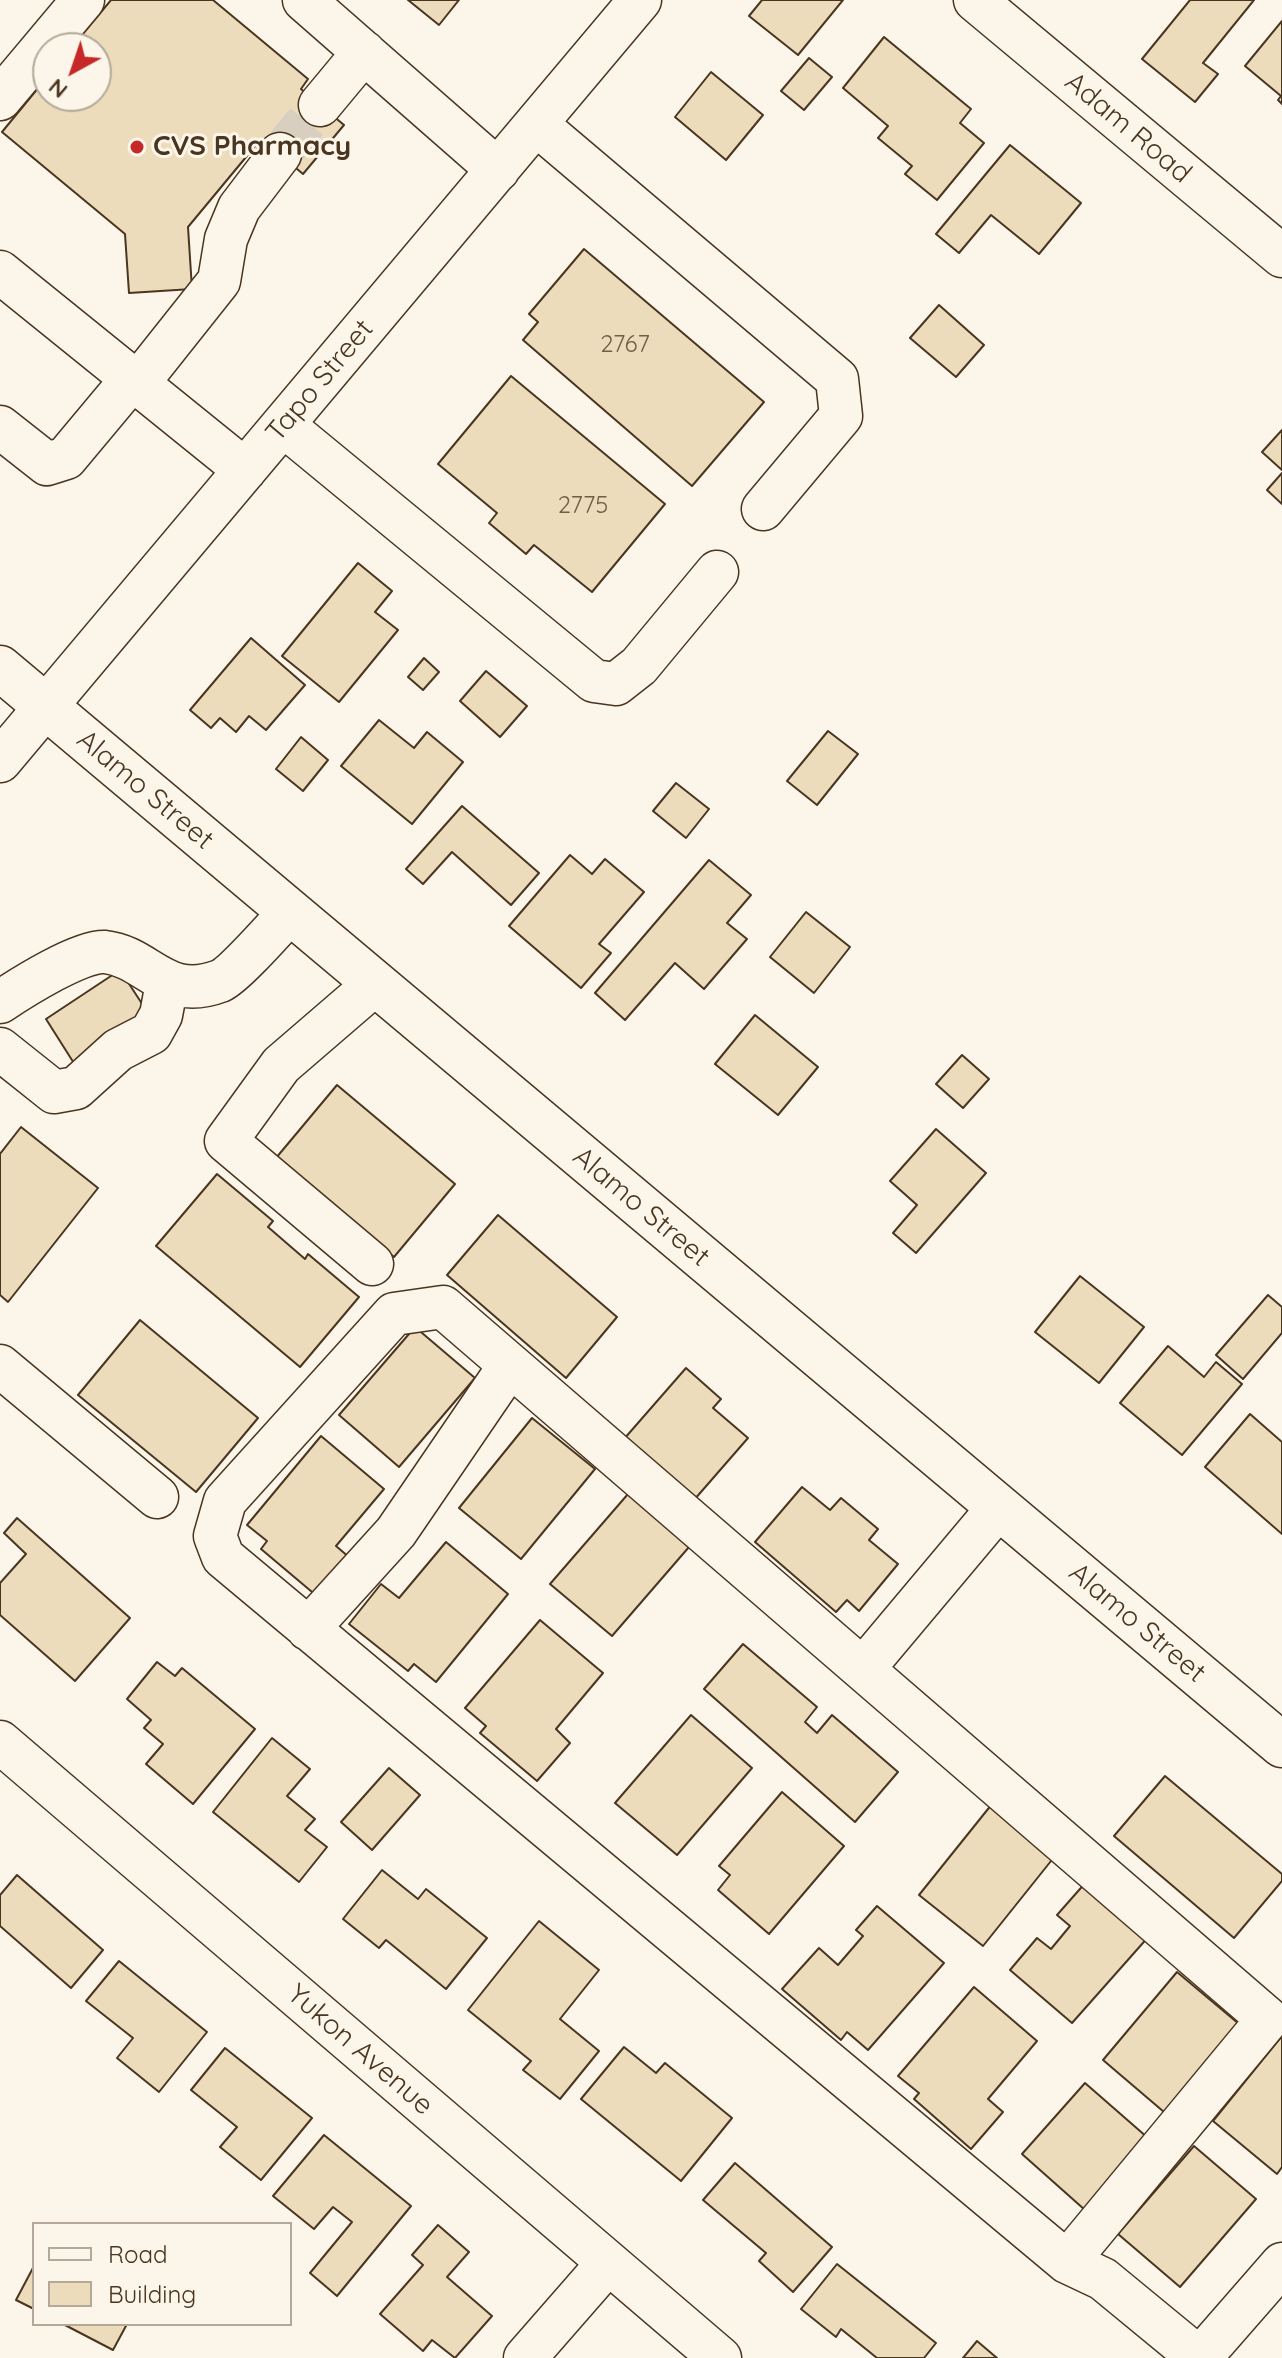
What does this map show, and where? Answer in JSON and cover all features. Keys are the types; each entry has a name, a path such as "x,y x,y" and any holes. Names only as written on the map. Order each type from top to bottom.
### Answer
{"main road":[{"name":"Alamo Street","path":"0,668 1282,1745"}],"street":[{"path":"0,99 83,0"},
{"path":"304,0 498,170"},
{"name":"Tapo Street","path":"0,761 640,0"},
{"name":"Adam Road","path":"975,0 1282,256"},
{"path":"320,105 364,52"},
{"path":"536,124 837,379 841,416 763,509"},
{"path":"0,427 47,464 66,458 219,281 226,239 239,208 280,154"},
{"path":"0,272 245,470"},
{"path":"283,425 594,681 616,684 639,666 717,572"},
{"path":"0,1002 42,975 101,951 124,956 167,983 182,986 221,980 290,912"},
{"path":"0,1049 54,1092 76,1088 118,1050 151,1033 161,1015 167,983"},
{"path":"372,1264 226,1141 281,1065 375,984"},
{"path":"1067,2262 1268,2019 443,1307 394,1314 225,1501 215,1536 223,1557 1067,2262 1103,2279 1199,2358 1282,2264"},
{"path":"308,1629 396,1532 510,1365"},
{"path":"0,1366 157,1497"},
{"path":"863,1669 999,1507"},
{"name":"Yukon Avenue","path":"0,1742 720,2358"},
{"path":"525,2358 608,2263"}],"building":[{"name":"CVS Pharmacy","path":"111,0 213,0 308,79 301,89 344,125 303,174 261,139 188,227 192,289 129,293 125,234 2,132 32,95 32,112 112,112 112,32 84,32"},
{"path":"408,0 459,0 439,25"},
{"path":"762,0 843,0 798,55 749,16"},
{"path":"1190,0 1254,0 1203,63 1218,74 1195,102 1142,59"},
{"path":"1282,21 1282,104 1278,100 1281,96 1245,66"},
{"path":"884,37 971,109 960,123 984,143 937,200 905,174 912,166 878,138 888,126 843,88"},
{"path":"809,58 832,77 804,110 781,91"},
{"path":"711,72 763,115 726,160 675,117"},
{"path":"1010,145 1081,203 1039,254 991,215 959,253 936,234"},
{"path":"584,249 764,402 692,486 523,340 538,322 529,314"},
{"path":"939,305 984,345 956,377 910,338"},
{"path":"511,376 665,504 592,592 534,545 526,554 489,523 497,513 438,464"},
{"path":"1282,430 1282,470 1262,452"},
{"path":"1282,473 1282,504 1267,490"},
{"path":"358,563 392,591 375,612 398,630 339,702 282,656"},
{"path":"251,638 305,685 266,730 249,716 236,732 220,718 211,728 190,710"},
{"path":"424,658 439,672 423,690 408,677"},
{"path":"486,671 527,706 500,737 460,701"},
{"path":"379,720 414,748 427,732 463,762 412,824 341,766"},
{"path":"828,731 858,754 817,805 787,781"},
{"path":"301,737 328,760 303,791 276,769"},
{"path":"676,783 709,809 686,838 653,811"},
{"path":"462,806 539,873 511,905 452,852 423,884 406,869"},
{"path":"570,855 592,874 605,859 644,892 599,944 611,953 581,988 509,926"},
{"path":"709,860 751,895 727,923 747,939 704,989 675,963 625,1020 595,993"},
{"path":"806,912 850,947 814,993 770,957"},
{"path":"120,970 152,1019 77,1068 46,1019"},
{"path":"755,1015 818,1067 778,1115 715,1064"},
{"path":"962,1055 989,1079 963,1108 936,1084"},
{"path":"337,1085 455,1184 394,1257 276,1158"},
{"path":"21,1127 98,1188 8,1302 0,1295 0,1154"},
{"path":"936,1129 986,1173 916,1253 893,1233 917,1205 890,1181"},
{"path":"217,1174 273,1221 268,1227 305,1259 308,1254 359,1297 300,1367 156,1246"},
{"path":"498,1215 617,1317 566,1378 447,1275"},
{"path":"1080,1276 1144,1327 1099,1383 1035,1332"},
{"path":"1268,1295 1282,1307 1282,1333 1243,1379 1216,1355"},
{"path":"140,1320 258,1418 196,1492 78,1395"},
{"path":"415,1327 475,1378 399,1467 339,1415"},
{"path":"1168,1346 1204,1377 1216,1362 1242,1384 1182,1455 1120,1403"},
{"path":"686,1368 721,1399 713,1408 748,1438 694,1500 624,1439"},
{"path":"1250,1414 1282,1442 1282,1534 1205,1467"},
{"path":"532,1418 595,1469 521,1559 459,1508"},
{"path":"321,1436 384,1489 336,1546 350,1558 318,1597 261,1549 267,1541 247,1525"},
{"path":"802,1487 830,1510 841,1498 878,1529 869,1540 898,1564 859,1611 847,1600 836,1612 755,1542"},
{"path":"628,1494 689,1547 612,1636 550,1584"},
{"path":"17,1518 130,1618 75,1681 0,1615 0,1583 26,1554 4,1533"},
{"path":"446,1542 508,1594 436,1682 414,1664 408,1671 349,1624 381,1584 399,1598"},
{"path":"540,1620 603,1673 556,1729 570,1743 537,1781 480,1733 486,1726 465,1708"},
{"path":"743,1644 817,1707 805,1722 817,1733 832,1715 898,1772 855,1822 704,1689"},
{"path":"157,1662 175,1676 182,1668 255,1729 193,1804 146,1764 163,1744 144,1728 151,1720 127,1699"},
{"path":"691,1715 752,1768 677,1855 615,1803"},
{"path":"272,1738 310,1769 287,1796 315,1819 305,1830 327,1847 299,1882 213,1812"},
{"path":"389,1768 420,1795 372,1850 341,1822"},
{"path":"1165,1776 1282,1874 1282,1881 1234,1938 1114,1836"},
{"path":"782,1792 844,1846 769,1934 718,1890 730,1875 719,1866"},
{"path":"992,1804 1055,1856 983,1946 919,1895"},
{"path":"382,1870 418,1899 426,1889 487,1938 446,1989 386,1940 379,1948 343,1919"},
{"path":"17,1875 103,1950 71,1988 0,1926 0,1895"},
{"path":"1087,1881 1150,1935 1072,2023 1010,1970 1037,1938 1051,1949 1070,1926 1057,1915"},
{"path":"877,1906 944,1963 868,2050 847,2032 841,2040 782,1989 819,1948 838,1965 863,1936 856,1930"},
{"path":"539,1921 599,1970 560,2019 599,2051 560,2099 523,2070 531,2061 468,2010"},
{"path":"119,1961 207,2032 159,2092 117,2058 133,2038 86,2001"},
{"path":"1177,1972 1239,2024 1164,2112 1103,2060"},
{"path":"974,1987 1037,2041 988,2099 1003,2112 971,2149 914,2099 919,2093 898,2076"},
{"path":"1282,2036 1282,2167 1277,2174 1213,2121"},
{"path":"624,2047 656,2073 665,2063 732,2118 681,2181 581,2099"},
{"path":"225,2048 312,2118 261,2180 220,2147 237,2127 191,2090"},
{"path":"1085,2083 1148,2138 1085,2210 1022,2154"},
{"path":"324,2135 411,2206 337,2296 310,2273 352,2222 333,2207 314,2229 273,2196"},
{"path":"1194,2146 1256,2199 1180,2287 1118,2234"},
{"path":"735,2163 832,2247 793,2292 759,2261 766,2253 703,2200"},
{"path":"438,2225 469,2252 447,2277 492,2316 455,2358 432,2340 423,2351 380,2314 423,2265 412,2255"},
{"path":"837,2264 936,2343 924,2358 877,2358 841,2329 836,2337 801,2309"},
{"path":"32,2270 32,2308 16,2300"},
{"path":"67,2326 126,2326 113,2350"},
{"path":"977,2341 997,2358 963,2358"}],"tunnel":[{"path":"280,154 320,105"}],"place":[{"name":"CVS Pharmacy","path":"137,147"}]}
